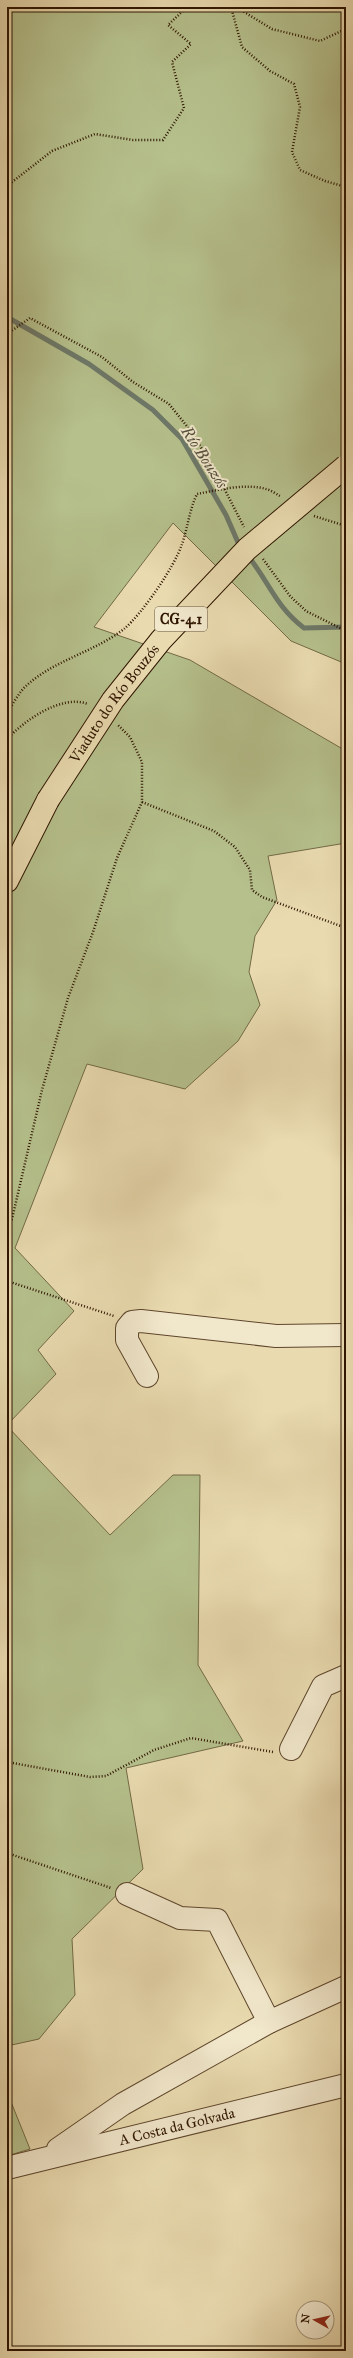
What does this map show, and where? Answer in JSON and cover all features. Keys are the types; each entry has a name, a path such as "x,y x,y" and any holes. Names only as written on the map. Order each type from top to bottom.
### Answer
{"highway":[{"name":"Viaduto do Río Bouzós","path":"7,881 48,800 113,700 161,640 248,549 346,466"}],"street":[{"path":"147,1376 127,1340 127,1328 132,1322 142,1321 276,1336 346,1335"},
{"path":"291,1749 323,1686 346,1676"},
{"path":"127,1894 180,1918 217,1920 269,2022"},
{"path":"47,2156 123,2104 269,2022 346,1987"},
{"name":"A Costa da Golvada","path":"7,2168 47,2156 346,2085"}],"path":[{"path":"7,186 52,151 95,134 132,140 163,140 184,108 172,62 191,44 168,25 187,7"},
{"path":"231,7 242,47 270,71 294,84 300,107 292,152 300,170 325,181 346,187"},
{"path":"236,7 272,29 320,41 346,30"},
{"path":"7,334 30,318 102,357 133,382 169,404 190,430 212,465 247,532"},
{"path":"7,713 26,686 56,665 90,651 125,628 155,592 174,562 182,543 189,509 197,494 223,488"},
{"path":"262,558 290,596 306,612 346,632"},
{"path":"7,740 21,724 56,705 86,703 92,707"},
{"path":"7,1230 12,1219 42,1090 68,998 93,932 117,858 142,802 142,762 130,737 116,723"},
{"path":"142,802 214,831 235,847 250,870 252,890 262,897 346,928"},
{"path":"7,1280 132,1322"},
{"path":"7,1762 90,1777 106,1776 154,1750 192,1738 267,1750 283,1756 291,1749"},
{"path":"7,1853 127,1894"}],"green space":[{"path":"7,7 346,7 346,664 291,641 173,523 94,627 190,660 346,751 346,843 268,856 277,900 255,936 249,972 260,1005 238,1041 185,1089 87,1064 15,1248 74,1311 38,1350 56,1374 7,1425"},
{"path":"7,1426 110,1535 173,1475 200,1475 198,1665 243,1741 126,1768 143,1869 72,1939 75,1995 39,2039 7,2046"},
{"path":"7,2092 30,2149 7,2156"}],"waterway":[{"name":"Río Bouzós","path":"7,317 89,364 153,410 182,439 226,515 240,547"},
{"name":"Río Bouzós","path":"248,556 286,612 304,628 346,627"}]}
